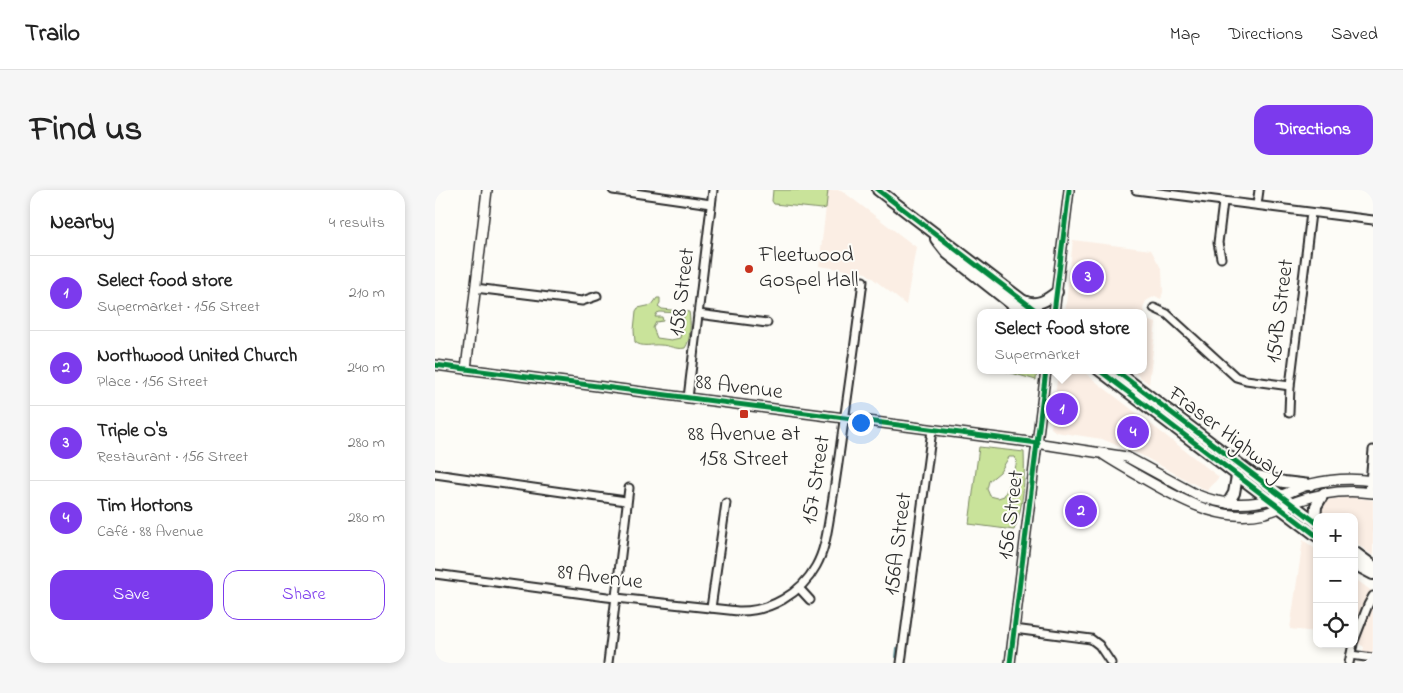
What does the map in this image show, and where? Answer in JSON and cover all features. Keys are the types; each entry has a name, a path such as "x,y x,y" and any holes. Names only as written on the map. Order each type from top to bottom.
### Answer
{"main road":[{"path":"466,369 487,190"},
{"path":"878,190 1034,309"},
{"path":"1055,309 1069,190"},
{"path":"928,229 947,253 1018,309"},
{"path":"1022,300 1028,303 1038,303 1049,299 1057,292"},
{"name":"88 Avenue","path":"435,365 1127,456 1195,494 1228,503 1240,504 1269,500 1310,485 1345,479 1371,481"},
{"name":"156 Street","path":"1009,663 1046,374"},
{"name":"Fraser Highway","path":"1104,374 1313,533"},
{"name":"Fraser Highway","path":"1120,374 1313,521"},
{"name":"88 Avenue","path":"1102,453 1183,501 1221,514 1245,515 1267,512 1324,493 1343,491 1371,492"},
{"path":"1253,475 1284,482 1310,485"},
{"path":"1228,503 1234,495 1237,476"},
{"path":"1316,513 1316,506 1324,493"},
{"path":"1358,555 1373,566"},
{"path":"1358,566 1373,574"}],"street":[{"path":"613,190 711,204"},
{"name":"158 Street","path":"688,398 713,190"},
{"path":"1136,190 1373,220"},
{"path":"1257,204 1259,190"},
{"path":"1221,258 1219,243 1223,202"},
{"name":"154B Street","path":"1289,413 1290,386 1311,213"},
{"name":"157 Street","path":"760,609 780,601 799,588 816,566 824,546 838,471 863,281"},
{"path":"475,288 582,302 597,296"},
{"path":"1154,308 1167,314 1236,377 1290,386"},
{"path":"698,314 767,323"},
{"name":"156A Street","path":"901,663 932,430"},
{"path":"1371,492 1373,450"},
{"path":"435,474 626,501"},
{"path":"608,663 629,488"},
{"path":"711,608 725,503"},
{"name":"89 Avenue","path":"435,574 615,598 745,612 760,609"},
{"path":"799,588 810,600"},
{"path":"1358,632 1373,596"},
{"path":"1014,629 1087,638 1094,641 1102,649 1111,663"},
{"path":"1349,663 1353,648"},
{"path":"1351,655 1373,658"}],"shaded area":[{"path":"828,190 841,190 916,247 906,305 866,273 819,266"},
{"path":"1073,240 1151,250 1162,270 1163,292 1161,299 1155,296 1146,301 1143,309 1065,309"},
{"path":"1147,320 1156,323 1149,384 1136,374 1147,374"},
{"path":"1058,374 1086,374 1219,477 1207,491 1141,455 1102,439 1056,432 1051,428"},
{"path":"1352,497 1373,500 1373,556 1358,544 1358,513 1322,513 1321,505 1331,499"},
{"path":"1303,540 1313,547 1313,632 1290,629"},
{"path":"1358,581 1373,592 1373,663 1360,661 1364,647 1358,643"}],"green space":[{"path":"773,190 828,190 826,208 774,204 772,201"},
{"path":"657,298 660,298 658,306 662,309 689,312 690,331 685,348 644,345 635,342 636,311 638,308 652,305","holes":["657,313 680,313 684,316 680,338 671,340 657,338 653,328 656,322 663,321 662,317 655,317"]},
{"path":"1015,374 1037,374 1036,380"},
{"path":"979,447 1024,452 1023,492 1014,530 969,524","holes":["1009,457 1014,457 1017,461 1013,477 1004,496 998,498 990,496 987,489 989,481 1000,472"]}],"waterway":[{"path":"896,657 897,648"}],"cycle path":[{"path":"878,190 1034,309"},
{"path":"1054,309 1069,190"},
{"path":"435,365 1038,443"},
{"path":"1010,663 1046,374"},
{"path":"1104,374 1313,533"},
{"path":"1120,374 1313,520"}],"place":[{"name":"Fleetwood Gospel Hall","path":"749,269"},
{"name":"Triple O's","path":"1088,277"},
{"name":"Select food store","path":"1062,409"},
{"name":"88 Avenue at 158 Street","path":"744,414"},
{"name":"Tim Hortons","path":"1133,432"},
{"name":"Northwood United Church","path":"1081,511"}]}
